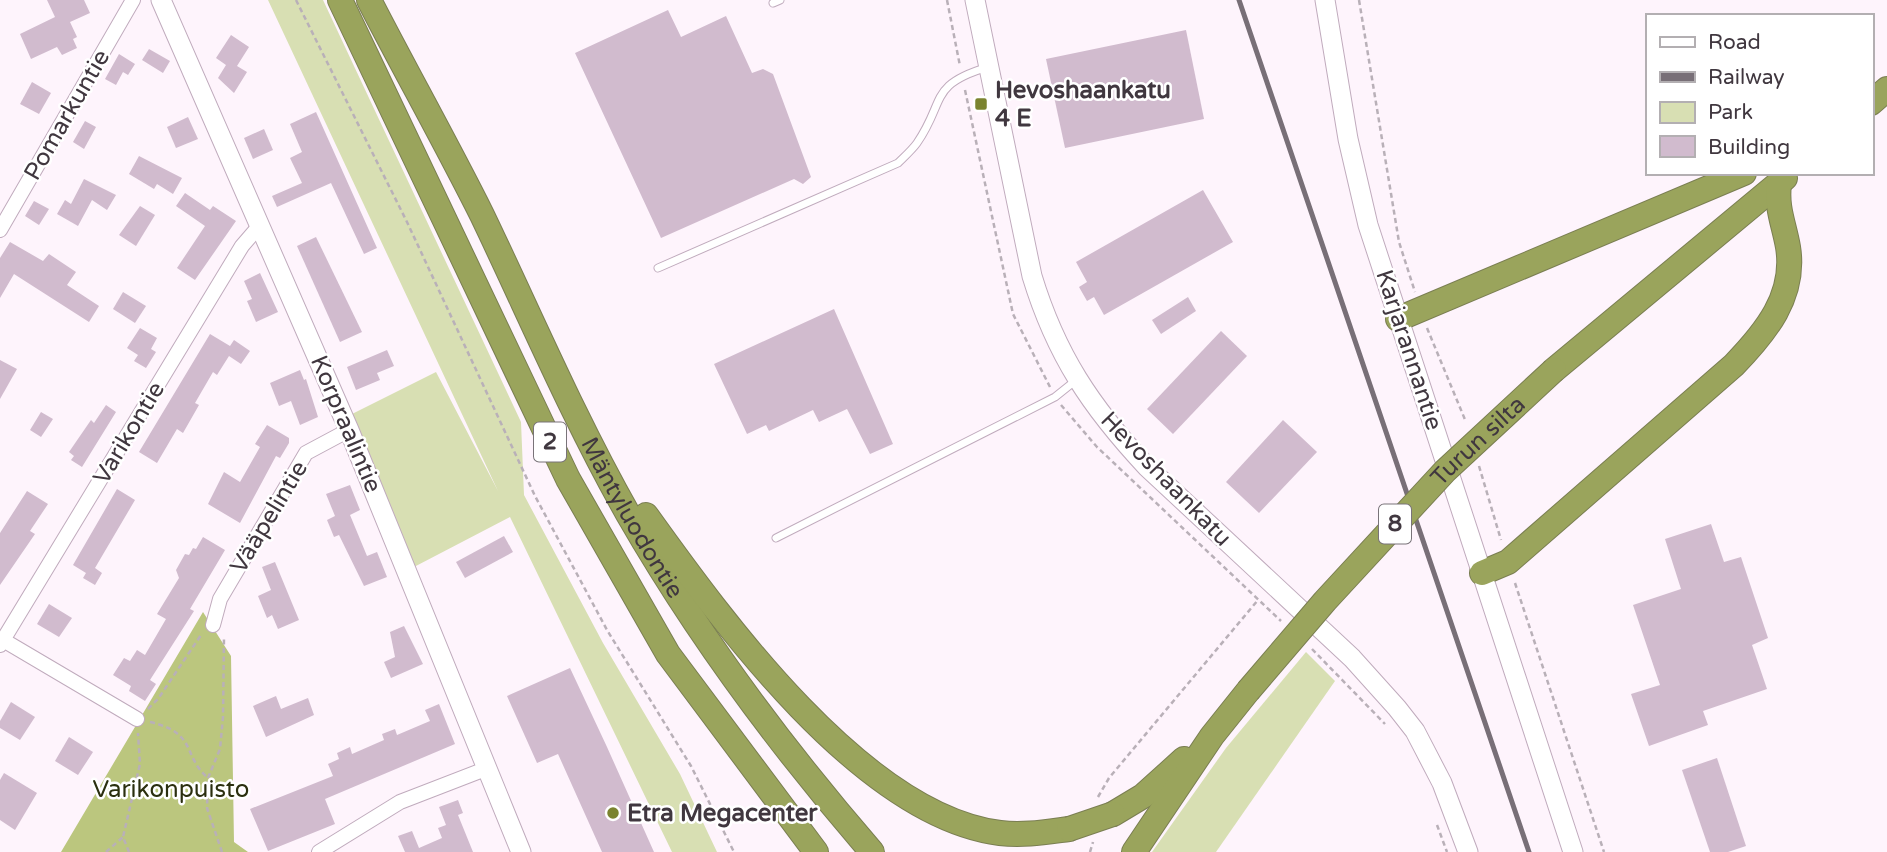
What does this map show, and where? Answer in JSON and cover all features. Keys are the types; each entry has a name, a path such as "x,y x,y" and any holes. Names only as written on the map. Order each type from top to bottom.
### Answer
{"highway":[{"name":"Mäntyluodontie","path":"340,0 568,479 668,654 816,852"},
{"name":"Mäntyluodontie","path":"369,0 481,214 548,358 610,480 662,570 741,688 872,852"},
{"path":"1398,319 1739,175"},
{"path":"1482,573 1508,562 1734,365 1762,336 1782,301 1789,270 1788,250 1778,213 1785,178"},
{"name":"Turun silta","path":"1135,850 1212,736 1248,691 1418,499 1554,370 1785,178"},
{"path":"610,480 627,489 680,563 760,662 825,731 874,774 921,807 965,825 999,833 1030,834 1069,829 1104,809 1143,796 1212,736"}],"street":[{"name":"Pomarkuntie","path":"0,230 133,0"},
{"name":"Korpraalintie","path":"160,0 261,224 349,429 521,852"},
{"name":"Hevoshaankatu","path":"975,0 1032,276 1043,313 1076,380 1147,467 1352,658 1397,708 1415,732 1442,782 1468,852"},
{"name":"Karjarannantie","path":"1325,0 1348,139 1368,225 1573,852"},
{"name":"Varikontie","path":"2,643 242,246 261,224"},
{"name":"Vääpelintie","path":"213,625 220,599 306,453 349,429"},
{"path":"2,643 137,719"},
{"path":"319,852 400,802 488,768"}],"lane":[{"path":"659,268 898,163 917,143 942,89 962,75 988,66"},
{"path":"776,538 1055,397 1076,380"}],"path":[{"path":"296,0 407,222 535,496 607,630 691,766 734,852"},
{"path":"1104,809 1109,778 1258,600"},
{"path":"137,719 159,699 206,626 213,625 221,629 224,637 223,717 220,749 208,778 206,807 222,852"},
{"path":"137,719 166,726 188,743 202,773 208,778"},
{"path":"129,852 123,837 140,764 137,719"},
{"path":"1090,852 1095,836"},
{"path":"106,852 123,837"}],"green space":[{"path":"268,0 323,0 521,422 524,495 603,643 680,774 717,852 672,852 510,517 414,567 344,418 436,372 498,491"},
{"name":"Varikonpuisto","path":"203,612 231,656 234,842 248,852 61,852"},
{"path":"1306,652 1335,681 1216,852 1152,852 1226,748"}],"building":[{"path":"47,0 84,0 90,13 70,22 77,37 73,39 77,48 62,55 57,47 31,59 20,34 55,17"},
{"path":"668,10 681,37 726,16 752,73 763,69 773,74 811,177 803,184 794,179 661,238 575,53"},
{"path":"1186,30 1204,119 1065,148 1046,59"},
{"path":"231,35 249,47 237,66 247,72 234,93 218,78 226,65 216,58"},
{"path":"149,49 170,61 163,73 142,60"},
{"path":"119,54 135,64 128,75 123,72 116,85 105,79"},
{"path":"32,82 51,93 39,114 20,104"},
{"path":"316,112 377,248 364,254 331,183 277,207 272,196 302,183 290,158 302,152 290,124"},
{"path":"188,117 198,139 176,148 167,127"},
{"path":"85,121 96,127 84,149 73,142"},
{"path":"264,129 273,150 253,159 244,138"},
{"path":"139,156 182,178 173,194 157,184 154,189 129,174"},
{"path":"84,179 116,195 107,210 92,200 78,226 57,214 65,200 71,204"},
{"path":"1203,190 1233,242 1104,315 1094,297 1087,301 1079,287 1087,282 1076,262"},
{"path":"185,193 210,210 213,206 236,221 195,280 177,268 205,226 176,206"},
{"path":"34,201 49,209 39,225 25,216"},
{"path":"140,206 155,215 136,246 119,235"},
{"path":"316,237 362,332 340,342 297,246"},
{"path":"10,242 43,261 49,254 76,272 67,285 99,306 89,322 14,274 0,298 0,258"},
{"path":"260,273 278,312 256,322 247,301 252,299 244,281"},
{"path":"123,292 146,306 135,323 113,309"},
{"path":"1188,297 1196,311 1161,334 1152,320"},
{"path":"834,309 893,444 870,454 847,409 819,422 813,410 769,431 766,425 747,434 714,364"},
{"path":"140,328 157,338 151,349 156,352 146,368 134,361 138,355 127,348"},
{"path":"1221,331 1247,356 1173,434 1147,409"},
{"path":"210,334 230,346 234,340 250,351 241,364 229,356 217,375 213,372 195,403 199,405 183,433 177,429 157,463 139,452"},
{"path":"387,350 394,366 377,373 380,380 356,390 347,367"},
{"path":"0,360 17,369 0,399"},
{"path":"300,370 304,380 306,379 318,417 300,425 291,401 279,406 270,383"},
{"path":"106,405 116,412 82,467 71,460 74,456 69,452 91,420 94,423"},
{"path":"41,412 53,419 41,437 30,430"},
{"path":"1283,420 1317,452 1259,513 1226,482"},
{"path":"267,425 289,438 289,443 280,458 276,456 240,523 208,504 224,472 240,482 260,447 255,444"},
{"path":"350,485 360,510 350,515 367,556 377,552 387,577 364,586 339,535 334,537 327,520 335,516 326,494"},
{"path":"117,489 135,500 95,568 102,573 95,585 83,578 86,573 73,565"},
{"path":"27,491 48,504 30,531 35,534 0,585 0,533"},
{"path":"1711,524 1724,562 1741,557 1768,638 1752,645 1767,689 1703,711 1708,725 1649,746 1631,694 1660,685 1633,605 1681,589 1665,539"},
{"path":"504,536 513,552 465,578 456,562"},
{"path":"203,537 225,550 190,609 194,611 150,680 156,684 145,701 129,691 131,686 113,675 124,658 130,661 137,650 145,655 166,619 157,614 179,578 176,570 185,554 189,555 193,548 196,549"},
{"path":"275,562 299,620 278,629 272,615 267,618 258,596 271,590 262,567"},
{"path":"49,604 72,618 59,637 37,624"},
{"path":"404,626 423,664 391,678 384,662 395,657 390,632"},
{"path":"570,668 654,852 602,852 558,754 537,763 507,696"},
{"path":"276,696 281,709 308,698 314,715 266,737 253,706"},
{"path":"11,702 35,717 20,740 0,728 0,721"},
{"path":"439,704 455,744 325,799 335,824 268,851 250,809 333,776 328,764 339,759 337,753 350,747 352,754 384,740 382,734 395,729 397,735 430,721 425,710"},
{"path":"69,737 93,752 78,775 55,761"},
{"path":"1717,758 1746,846 1728,852 1710,852 1682,770"},
{"path":"4,773 37,793 15,830 0,820 0,780"},
{"path":"458,800 463,813 458,815 473,852 405,852 398,836 412,831 419,848 442,838 438,828 446,825 439,807"}],"railway":[{"path":"1239,0 1529,852"}],"place":[{"name":"Hevoshaankatu 4 E","path":"981,104"},
{"name":"Etra Megacenter","path":"613,813"}]}
